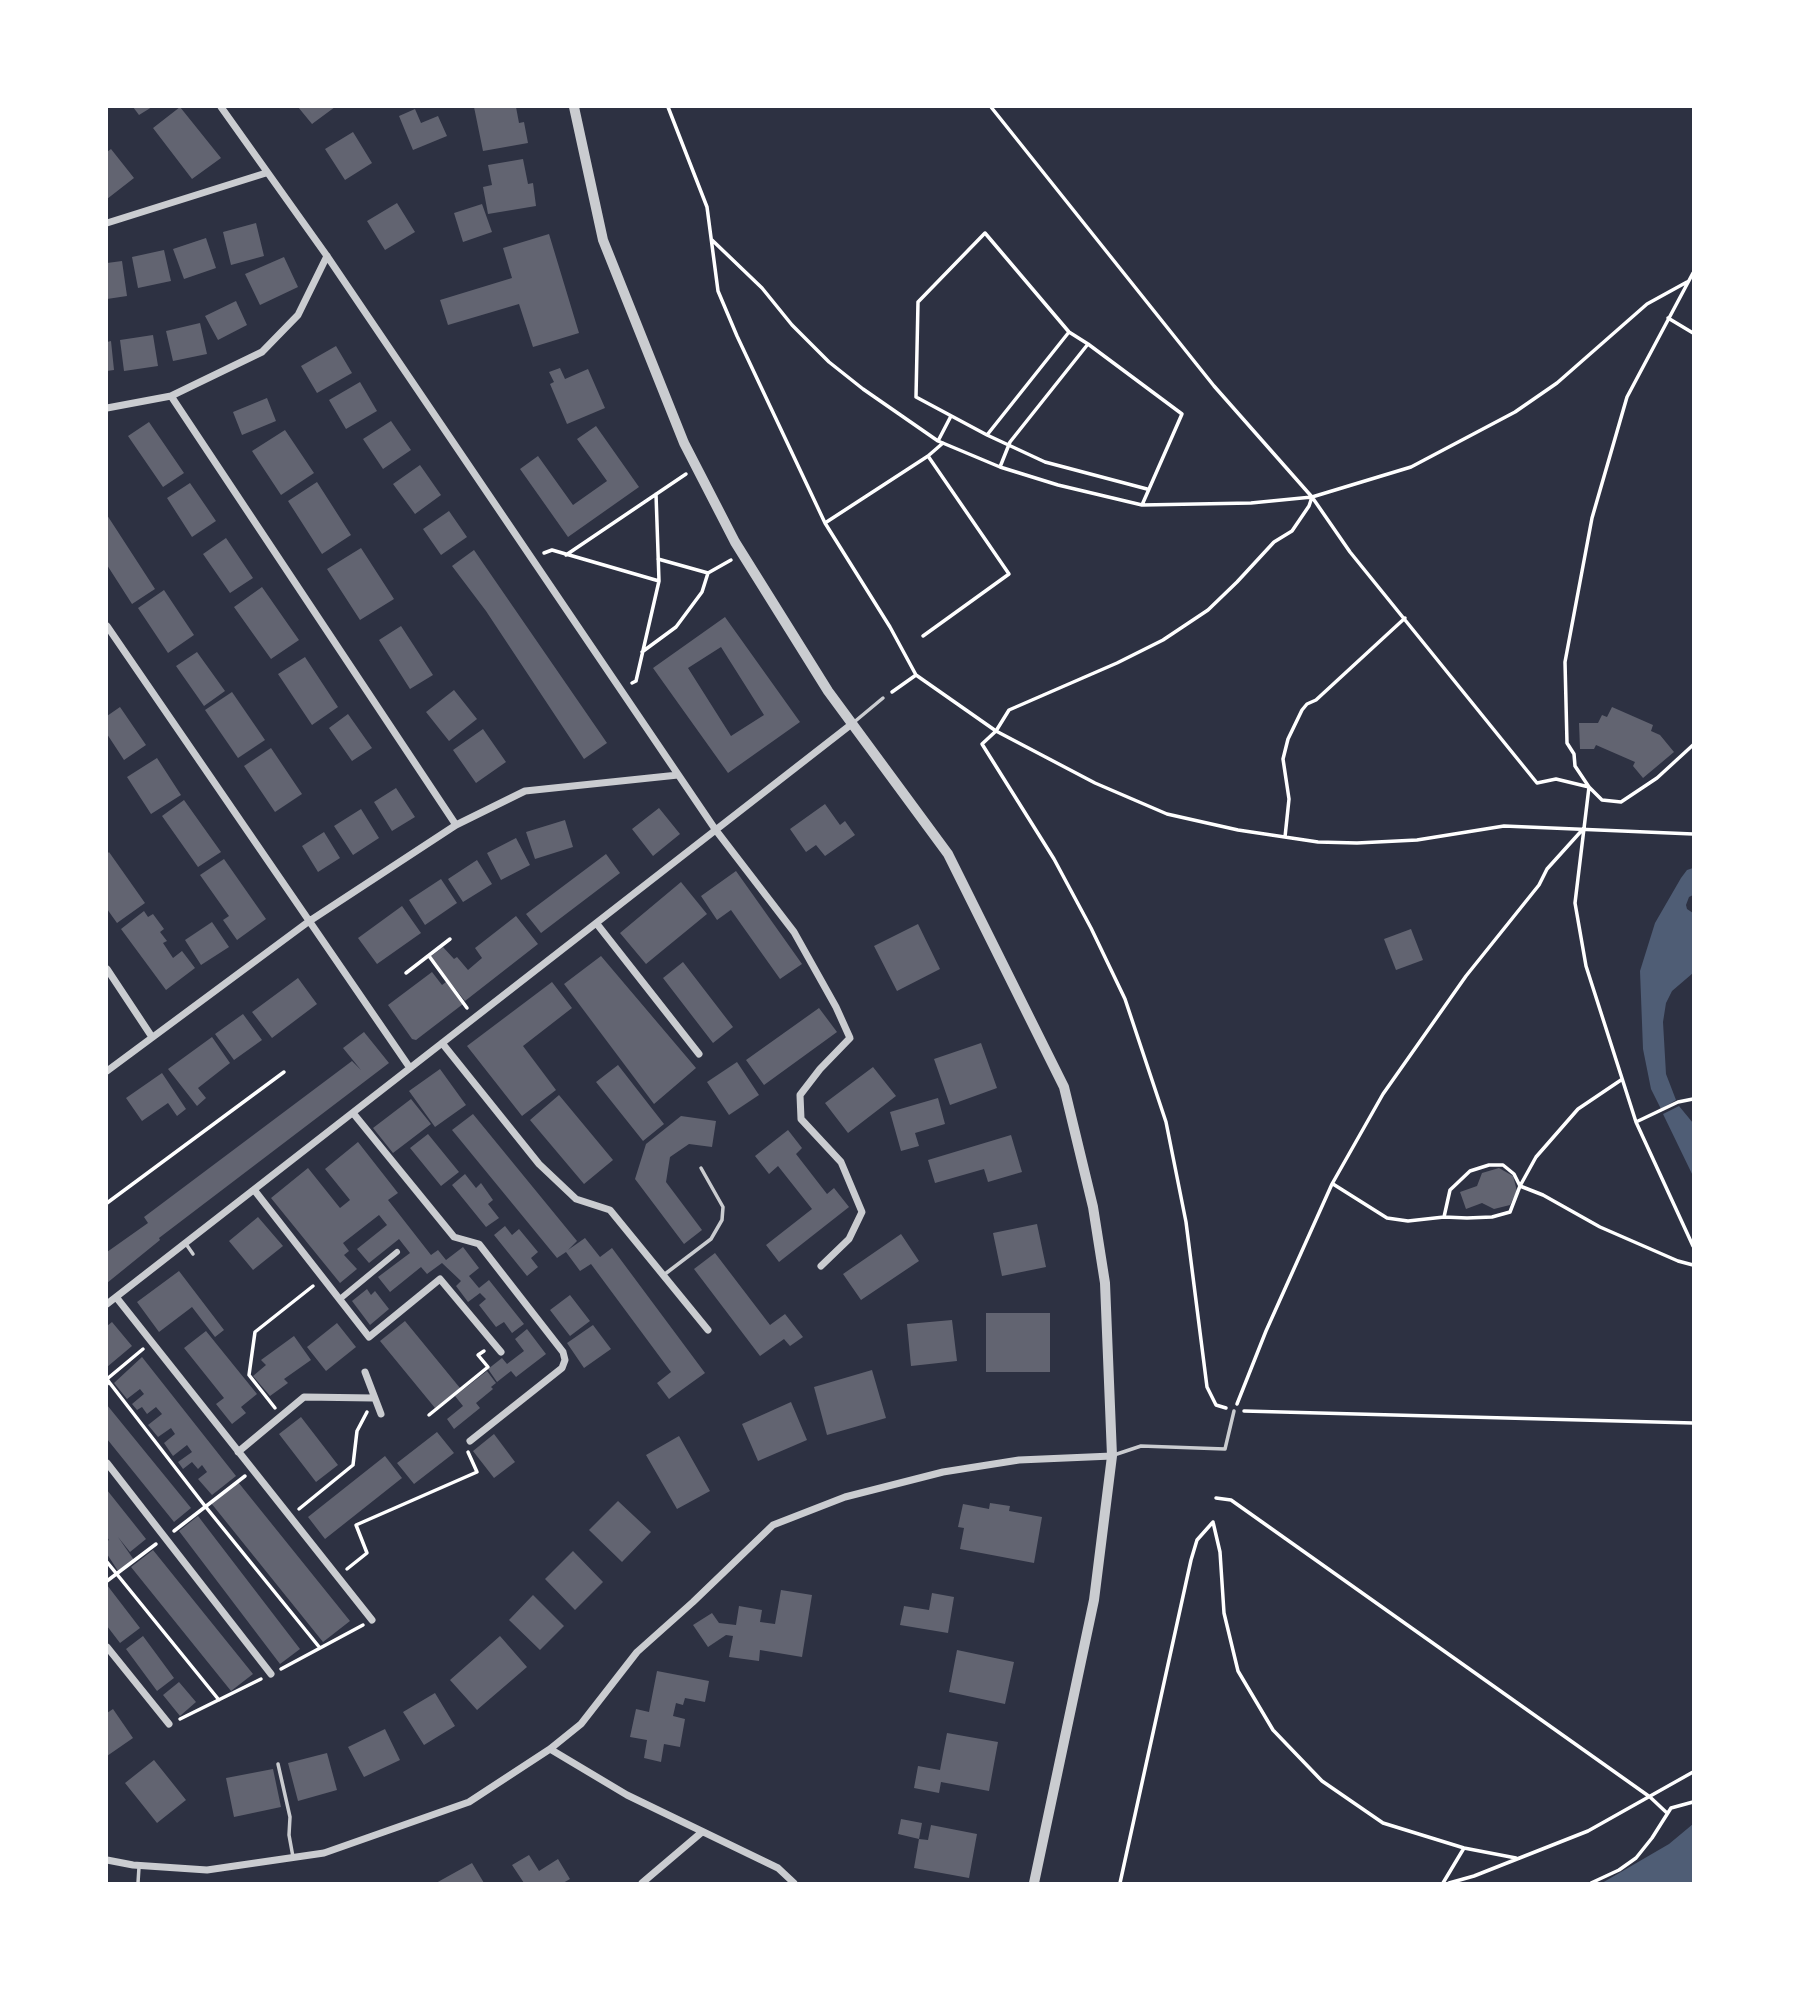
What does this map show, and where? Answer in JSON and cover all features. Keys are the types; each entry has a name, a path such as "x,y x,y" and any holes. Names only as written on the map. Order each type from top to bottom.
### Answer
{"street":[{"path":"221,107 327,256 715,829 794,932 836,1007 850,1038 820,1069 800,1095 801,1119 841,1162 862,1212 849,1239 821,1266"},
{"path":"574,107 603,240 684,443 742,554 828,691 948,854 1064,1087 1093,1207 1105,1283 1112,1456 1094,1600 1034,1883"},
{"path":"107,223 266,173"},
{"path":"107,408 172,396 262,352 298,315 327,256"},
{"path":"172,396 456,825"},
{"path":"107,626 410,1068"},
{"path":"107,1304 853,723"},
{"path":"107,1070 308,922 456,825 525,790 678,775"},
{"path":"597,924 699,1054"},
{"path":"107,970 152,1037"},
{"path":"442,1043 539,1164 576,1199 610,1210 708,1330"},
{"path":"353,1113 454,1237 479,1244 563,1352 565,1360 562,1368 470,1441"},
{"path":"255,1191 369,1337 440,1279 501,1352"},
{"path":"340,1299 397,1252"},
{"path":"116,1297 372,1620"},
{"path":"365,1372 381,1414"},
{"path":"238,1452 304,1397 373,1398"},
{"path":"107,1860 206,1870 324,1853 469,1802 550,1749 581,1724 637,1652 774,1525 845,1497 943,1472 1019,1460 1112,1456"},
{"path":"107,1464 271,1674"},
{"path":"107,1647 169,1724"},
{"path":"550,1749 627,1795 778,1868 794,1883"},
{"path":"642,1883 702,1832"}],"lane":[{"path":"853,723 883,698"},
{"path":"663,1275 711,1239 722,1220 723,1207 701,1168"},
{"path":"186,1244 193,1254"},
{"path":"1112,1456 1141,1446 1225,1449 1234,1411"},
{"path":"278,1764 290,1817 289,1835 293,1857"},
{"path":"138,1883 139,1865"}],"path":[{"path":"668,107 707,207 718,291 825,523 890,627 916,675 996,732 1095,783 1167,814 1318,842 1357,844 1417,840 1504,826 1693,834"},
{"path":"991,107 1213,386 1312,497 1350,552 1538,783 1556,779 1589,787"},
{"path":"1142,505 1182,414 1069,332 985,233 918,302 916,397 1008,446 1045,462 1148,489"},
{"path":"710,239 762,288 792,325 830,362 863,390 941,442 1000,467 1058,485 1142,505 1251,503 1312,497 1411,467 1515,412 1557,383 1647,304 1687,282"},
{"path":"1693,273 1627,397 1592,517 1565,662 1567,743 1574,754 1575,766 1602,800 1621,802 1657,778 1693,745"},
{"path":"1668,318 1693,333"},
{"path":"987,435 1069,332"},
{"path":"1000,467 1008,446 1088,344"},
{"path":"825,523 928,456 941,442 951,416"},
{"path":"923,636 1009,574 928,456"},
{"path":"566,555 696,467"},
{"path":"620,690 636,681 659,581 656,495"},
{"path":"1312,497 1292,531 1274,542 1208,610 1163,640 1009,710 996,732 982,744 1054,859 1079,905 1133,1020 1166,1122 1188,1234 1207,1387 1216,1405 1234,1411 1693,1423"},
{"path":"531,558 552,550 659,581"},
{"path":"641,652 676,627 702,592 708,573 742,554"},
{"path":"658,559 708,573"},
{"path":"1285,837 1289,799 1283,759 1288,739 1302,710 1405,618"},
{"path":"883,698 916,675"},
{"path":"1589,787 1574,903 1586,966 1636,1122 1693,1246"},
{"path":"1234,1411 1266,1331 1332,1184 1383,1094 1465,975 1539,885 1547,869 1584,828"},
{"path":"406,973 450,939"},
{"path":"429,956 474,1018"},
{"path":"107,1203 284,1072"},
{"path":"1332,1184 1387,1218 1408,1221 1444,1217 1492,1217 1510,1212 1536,1157 1578,1108 1621,1080"},
{"path":"1636,1122 1678,1102 1693,1099"},
{"path":"1444,1217 1450,1190 1470,1171 1503,1165 1514,1174 1520,1186 1543,1195 1600,1227 1693,1265"},
{"path":"281,1416 249,1375 255,1332 323,1278"},
{"path":"429,1415 488,1367 478,1355 493,1342"},
{"path":"151,1343 107,1379 108,1383 320,1648"},
{"path":"290,1517 353,1465 357,1431 373,1398"},
{"path":"337,1576 367,1553 356,1525 477,1472 468,1452"},
{"path":"107,1581 253,1470"},
{"path":"1216,1498 1231,1500 1650,1797 1667,1813"},
{"path":"1120,1883 1191,1560 1197,1540 1213,1522 1220,1552 1224,1613 1238,1671 1273,1730 1322,1781 1383,1823 1464,1847 1516,1858"},
{"path":"107,1562 219,1700"},
{"path":"1449,1883 1474,1876 1588,1831 1693,1772"},
{"path":"1591,1883 1619,1870 1636,1858 1671,1808 1693,1802"},
{"path":"1443,1883 1464,1847"},
{"path":"1474,1876 1476,1883"}],"water":[{"path":"1693,868 1693,895 1689,897 1686,905 1693,913 1693,973 1672,991 1666,1003 1663,1022 1666,1074 1676,1100 1661,1109 1651,1089 1643,1049 1640,971 1655,923 1681,878 1687,870"},
{"path":"1679,1106 1693,1123 1693,1176 1663,1114"},
{"path":"1693,1824 1693,1883 1602,1883 1669,1844"}],"building":[{"path":"133,107 152,107 139,115"},
{"path":"180,107 221,158 192,179 153,128"},
{"path":"298,107 335,107 312,124"},
{"path":"474,107 516,107 519,123 524,122 528,143 483,151"},
{"path":"415,109 421,123 438,116 447,136 413,150 399,116"},
{"path":"353,132 372,163 345,180 325,149"},
{"path":"111,149 134,178 107,199 107,152"},
{"path":"523,159 528,184 533,183 536,206 488,214 483,187 492,185 488,165"},
{"path":"397,203 415,232 385,250 367,221"},
{"path":"482,204 492,232 463,242 454,213"},
{"path":"256,223 264,256 231,265 223,232"},
{"path":"549,234 579,333 533,347 519,304 448,325 440,300 512,278 503,248"},
{"path":"206,238 216,268 184,279 173,249"},
{"path":"164,250 171,281 138,288 132,257"},
{"path":"284,257 298,287 260,305 245,274"},
{"path":"122,261 127,296 107,299 107,263"},
{"path":"236,301 247,325 218,340 205,316"},
{"path":"200,323 207,354 173,361 166,331"},
{"path":"153,335 158,366 124,371 120,340"},
{"path":"111,341 114,370 107,371 107,342"},
{"path":"336,346 352,373 317,393 301,366"},
{"path":"560,368 565,379 588,369 605,408 567,424 550,384 554,382 549,372"},
{"path":"360,382 377,411 346,429 329,400"},
{"path":"267,398 276,421 242,435 233,412"},
{"path":"391,421 411,450 383,469 363,439"},
{"path":"149,422 184,473 163,487 128,436"},
{"path":"596,426 639,487 568,537 520,469 538,456 573,505 607,481 577,439"},
{"path":"285,430 314,473 281,495 252,451"},
{"path":"420,465 441,495 415,514 393,484"},
{"path":"317,482 351,535 322,554 288,501"},
{"path":"190,483 216,521 192,537 167,498"},
{"path":"449,511 467,537 441,555 423,529"},
{"path":"107,515 155,589 132,604 107,565"},
{"path":"226,538 253,578 230,593 203,554"},
{"path":"361,548 394,599 360,620 327,569"},
{"path":"474,550 607,743 584,759 486,611 452,566"},
{"path":"262,587 299,640 271,659 234,607"},
{"path":"164,590 194,635 168,653 138,608"},
{"path":"725,617 800,722 728,773 653,668","holes":["721,647 764,715 731,736 688,668"]},
{"path":"401,626 433,675 410,689 379,640"},
{"path":"197,652 225,691 204,706 176,666"},
{"path":"305,657 338,707 312,725 278,674"},
{"path":"454,690 477,719 449,741 426,712"},
{"path":"232,692 265,740 238,758 205,710"},
{"path":"120,707 146,745 124,760 107,734 107,716"},
{"path":"1612,707 1653,725 1651,731 1660,735 1674,752 1643,778 1633,766 1635,762 1596,745 1594,749 1580,749 1579,723 1598,723 1602,715 1607,717"},
{"path":"348,714 372,748 352,761 329,728"},
{"path":"483,729 506,762 476,783 453,750"},
{"path":"271,748 302,794 275,812 244,766"},
{"path":"157,758 181,795 151,814 127,777"},
{"path":"396,788 415,817 392,831 374,802"},
{"path":"184,800 221,852 198,867 162,816"},
{"path":"825,804 840,825 845,821 855,835 825,856 816,845 806,852 790,829"},
{"path":"659,808 680,834 653,856 632,829"},
{"path":"361,809 379,838 353,855 334,826"},
{"path":"565,820 573,847 535,859 526,832"},
{"path":"324,832 340,858 318,872 302,846"},
{"path":"516,838 530,865 501,880 487,853"},
{"path":"109,852 145,903 117,923 107,909"},
{"path":"606,854 620,873 541,933 526,914"},
{"path":"224,859 266,919 237,940 223,920 229,916 200,875"},
{"path":"477,860 492,884 463,902 448,879"},
{"path":"736,871 802,964 780,979 731,910 717,920 701,896"},
{"path":"441,879 457,903 425,925 409,900"},
{"path":"681,882 707,914 646,964 620,933"},
{"path":"402,906 421,933 377,964 358,938"},
{"path":"144,911 148,917 153,914 164,929 160,932 167,941 163,943 173,958 182,951 195,968 166,990 121,929"},
{"path":"516,916 538,944 465,1001 430,957 443,947 454,959 457,957 468,970 482,958 475,948"},
{"path":"212,922 229,947 201,965 185,940"},
{"path":"918,924 940,969 897,991 874,946"},
{"path":"1411,929 1423,960 1396,970 1384,939"},
{"path":"601,956 696,1068 654,1104 564,984"},
{"path":"683,962 733,1027 713,1043 663,978"},
{"path":"432,972 442,985 446,982 463,1004 416,1040 412,1039 388,1005"},
{"path":"298,978 317,1004 272,1038 252,1012"},
{"path":"552,982 572,1008 523,1046 556,1090 522,1116 467,1046"},
{"path":"819,1008 837,1032 764,1085 746,1060"},
{"path":"243,1014 262,1040 234,1060 215,1034"},
{"path":"364,1032 389,1063 159,1238 160,1240 107,1283 107,1252 148,1223 144,1217 352,1061 361,1070 343,1048"},
{"path":"212,1037 230,1063 198,1088 206,1098 197,1106 168,1069"},
{"path":"981,1043 997,1088 950,1105 934,1059"},
{"path":"737,1062 759,1095 729,1115 707,1082"},
{"path":"618,1065 664,1124 643,1141 596,1082"},
{"path":"873,1067 896,1096 848,1133 825,1103"},
{"path":"440,1069 466,1105 435,1127 409,1091"},
{"path":"162,1073 186,1109 177,1116 168,1103 142,1121 126,1098"},
{"path":"559,1095 613,1160 584,1184 530,1120"},
{"path":"938,1098 945,1124 915,1133 919,1146 901,1151 890,1112"},
{"path":"411,1099 431,1124 393,1153 373,1128"},
{"path":"473,1114 577,1241 568,1250 585,1238 600,1257 612,1248 705,1373 669,1399 657,1383 671,1372 591,1264 580,1271 566,1252 557,1258 452,1130"},
{"path":"681,1116 716,1121 712,1147 689,1144 670,1157 666,1182 702,1230 684,1244 635,1179 646,1144"},
{"path":"788,1130 802,1148 796,1154 827,1194 834,1188 849,1207 779,1262 766,1245 812,1209 778,1166 769,1174 755,1156"},
{"path":"428,1134 459,1172 441,1186 410,1148"},
{"path":"1011,1135 1022,1172 988,1182 984,1169 935,1183 928,1160"},
{"path":"358,1142 398,1193 388,1200 431,1255 438,1250 446,1260 463,1247 479,1268 469,1276 479,1288 489,1280 524,1324 512,1333 504,1322 496,1327 479,1305 486,1299 480,1293 468,1302 456,1286 461,1281 442,1263 427,1274 421,1267 390,1292 378,1277 410,1253 399,1239 369,1263 357,1249 387,1225 379,1215 343,1243 349,1251 344,1255 357,1269 340,1283 271,1198 308,1168 340,1208 350,1200 325,1169"},
{"path":"1499,1168 1513,1176 1517,1191 1510,1205 1494,1209 1482,1203 1466,1209 1460,1192 1477,1186 1482,1173"},
{"path":"465,1174 476,1188 481,1183 493,1200 488,1204 499,1218 486,1227 452,1185"},
{"path":"258,1217 283,1246 253,1270 229,1241"},
{"path":"1037,1224 1046,1267 1002,1276 993,1233"},
{"path":"505,1226 512,1235 519,1229 538,1252 531,1258 538,1267 527,1276 494,1235"},
{"path":"901,1234 919,1261 861,1300 843,1274"},
{"path":"715,1253 770,1325 785,1314 803,1337 790,1346 784,1339 760,1356 694,1269"},
{"path":"179,1271 224,1330 215,1337 192,1307 159,1332 137,1302"},
{"path":"367,1289 371,1295 375,1291 389,1309 370,1325 352,1301"},
{"path":"570,1295 590,1321 570,1336 550,1310"},
{"path":"986,1313 1050,1313 1050,1372 986,1372"},
{"path":"952,1320 957,1361 911,1366 907,1324"},
{"path":"405,1321 460,1388 435,1408 380,1341"},
{"path":"112,1322 132,1346 107,1367 107,1326"},
{"path":"337,1323 356,1347 326,1371 307,1347"},
{"path":"593,1325 611,1349 584,1368 567,1343"},
{"path":"527,1329 546,1354 516,1377 511,1371 497,1382 488,1369 502,1358 507,1364 524,1351 515,1339"},
{"path":"206,1331 257,1394 241,1407 246,1413 232,1424 216,1404 224,1398 184,1348"},
{"path":"294,1336 311,1360 284,1379 288,1383 270,1396 253,1376 266,1365 261,1360"},
{"path":"142,1357 236,1476 212,1495 198,1479 207,1472 202,1465 198,1469 192,1462 183,1469 178,1462 192,1452 187,1445 173,1456 164,1443 175,1434 171,1428 158,1437 148,1425 162,1414 156,1407 147,1414 142,1407 137,1410 132,1404 144,1394 140,1389 127,1399 114,1383"},
{"path":"872,1370 886,1418 827,1435 814,1387"},
{"path":"487,1371 496,1383 491,1387 493,1389 476,1403 480,1408 454,1429 447,1419 463,1406 455,1396"},
{"path":"791,1402 807,1440 758,1461 742,1424"},
{"path":"107,1405 191,1508 174,1522 107,1439"},
{"path":"301,1417 338,1465 316,1482 279,1434"},
{"path":"437,1432 454,1453 414,1484 397,1463"},
{"path":"494,1434 515,1462 494,1478 473,1451"},
{"path":"679,1436 710,1491 677,1509 646,1455"},
{"path":"385,1456 402,1478 325,1539 308,1517"},
{"path":"238,1482 350,1621 323,1642 211,1503"},
{"path":"107,1490 146,1539 130,1552 118,1537 134,1560 118,1571 107,1554"},
{"path":"618,1501 651,1532 622,1562 589,1530"},
{"path":"990,1503 1010,1506 1009,1511 1042,1517 1034,1563 960,1549 964,1528 958,1527 963,1504 989,1509"},
{"path":"198,1516 300,1649 280,1664 179,1531"},
{"path":"153,1550 253,1674 231,1691 131,1567"},
{"path":"573,1551 603,1582 575,1610 545,1579"},
{"path":"107,1585 140,1628 120,1643 107,1626"},
{"path":"781,1590 812,1595 802,1657 760,1650 759,1661 729,1657 733,1636 726,1635 708,1647 693,1625 712,1613 719,1623 736,1625 739,1606 762,1610 760,1622 775,1624"},
{"path":"932,1593 954,1597 948,1633 900,1625 904,1606 929,1610"},
{"path":"533,1595 564,1626 540,1650 509,1620"},
{"path":"143,1636 174,1678 157,1691 126,1649"},
{"path":"500,1636 527,1667 477,1710 450,1680"},
{"path":"957,1650 1014,1662 1005,1704 949,1692"},
{"path":"657,1671 709,1681 705,1702 685,1698 683,1705 676,1703 673,1716 685,1719 680,1747 664,1744 661,1762 644,1758 647,1740 630,1737 636,1709 649,1712"},
{"path":"179,1682 196,1702 180,1716 163,1695"},
{"path":"435,1693 455,1726 424,1745 403,1712"},
{"path":"113,1709 133,1738 107,1756 107,1713"},
{"path":"385,1729 400,1760 364,1777 348,1747"},
{"path":"947,1733 998,1742 989,1791 941,1782 939,1793 914,1788 918,1766 940,1770"},
{"path":"327,1753 337,1790 298,1801 288,1763"},
{"path":"154,1760 186,1800 157,1823 125,1783"},
{"path":"273,1769 281,1807 234,1817 226,1778"},
{"path":"901,1819 922,1823 919,1839 898,1834"},
{"path":"931,1825 977,1834 969,1878 914,1868 919,1839 928,1840"},
{"path":"529,1855 539,1871 558,1859 570,1879 563,1883 524,1883 512,1865"},
{"path":"472,1863 484,1883 436,1883"}]}
